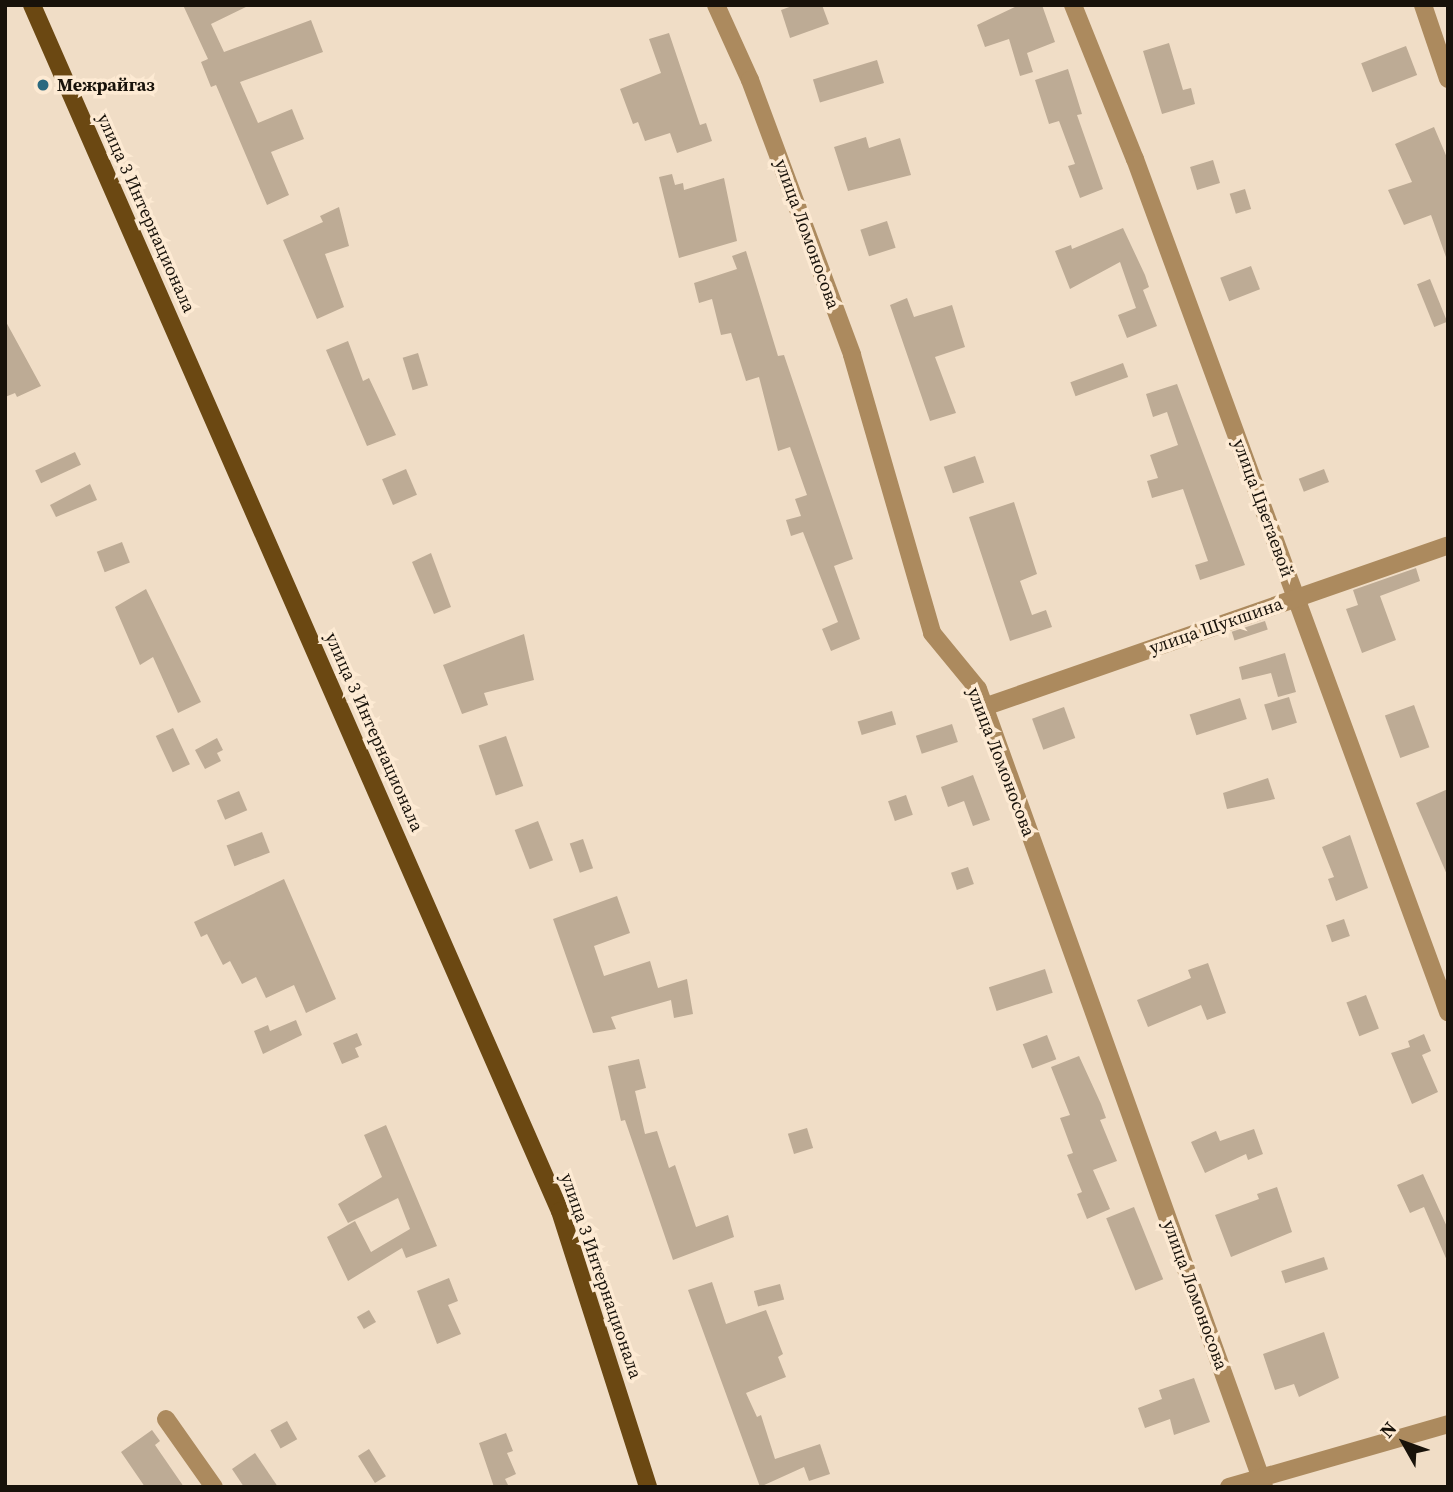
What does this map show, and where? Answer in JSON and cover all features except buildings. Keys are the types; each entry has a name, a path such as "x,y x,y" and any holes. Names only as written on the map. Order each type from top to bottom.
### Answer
{"main road":[{"name":"улица 3 Интернационала","path":"32,5 560,1211 648,1487"}],"street":[{"name":"улица Ломоносова","path":"716,5 750,80 852,355 932,634 978,689 1262,1482"},
{"name":"улица Цветаевой","path":"1073,5 1135,159 1448,1012"},
{"path":"1423,5 1448,79"},
{"name":"улица Шукшина","path":"984,707 1448,545"},
{"path":"166,1419 214,1487"},
{"path":"1230,1487 1262,1482 1448,1423"}],"place":[{"name":"Межрайгаз","path":"43,85"}]}
